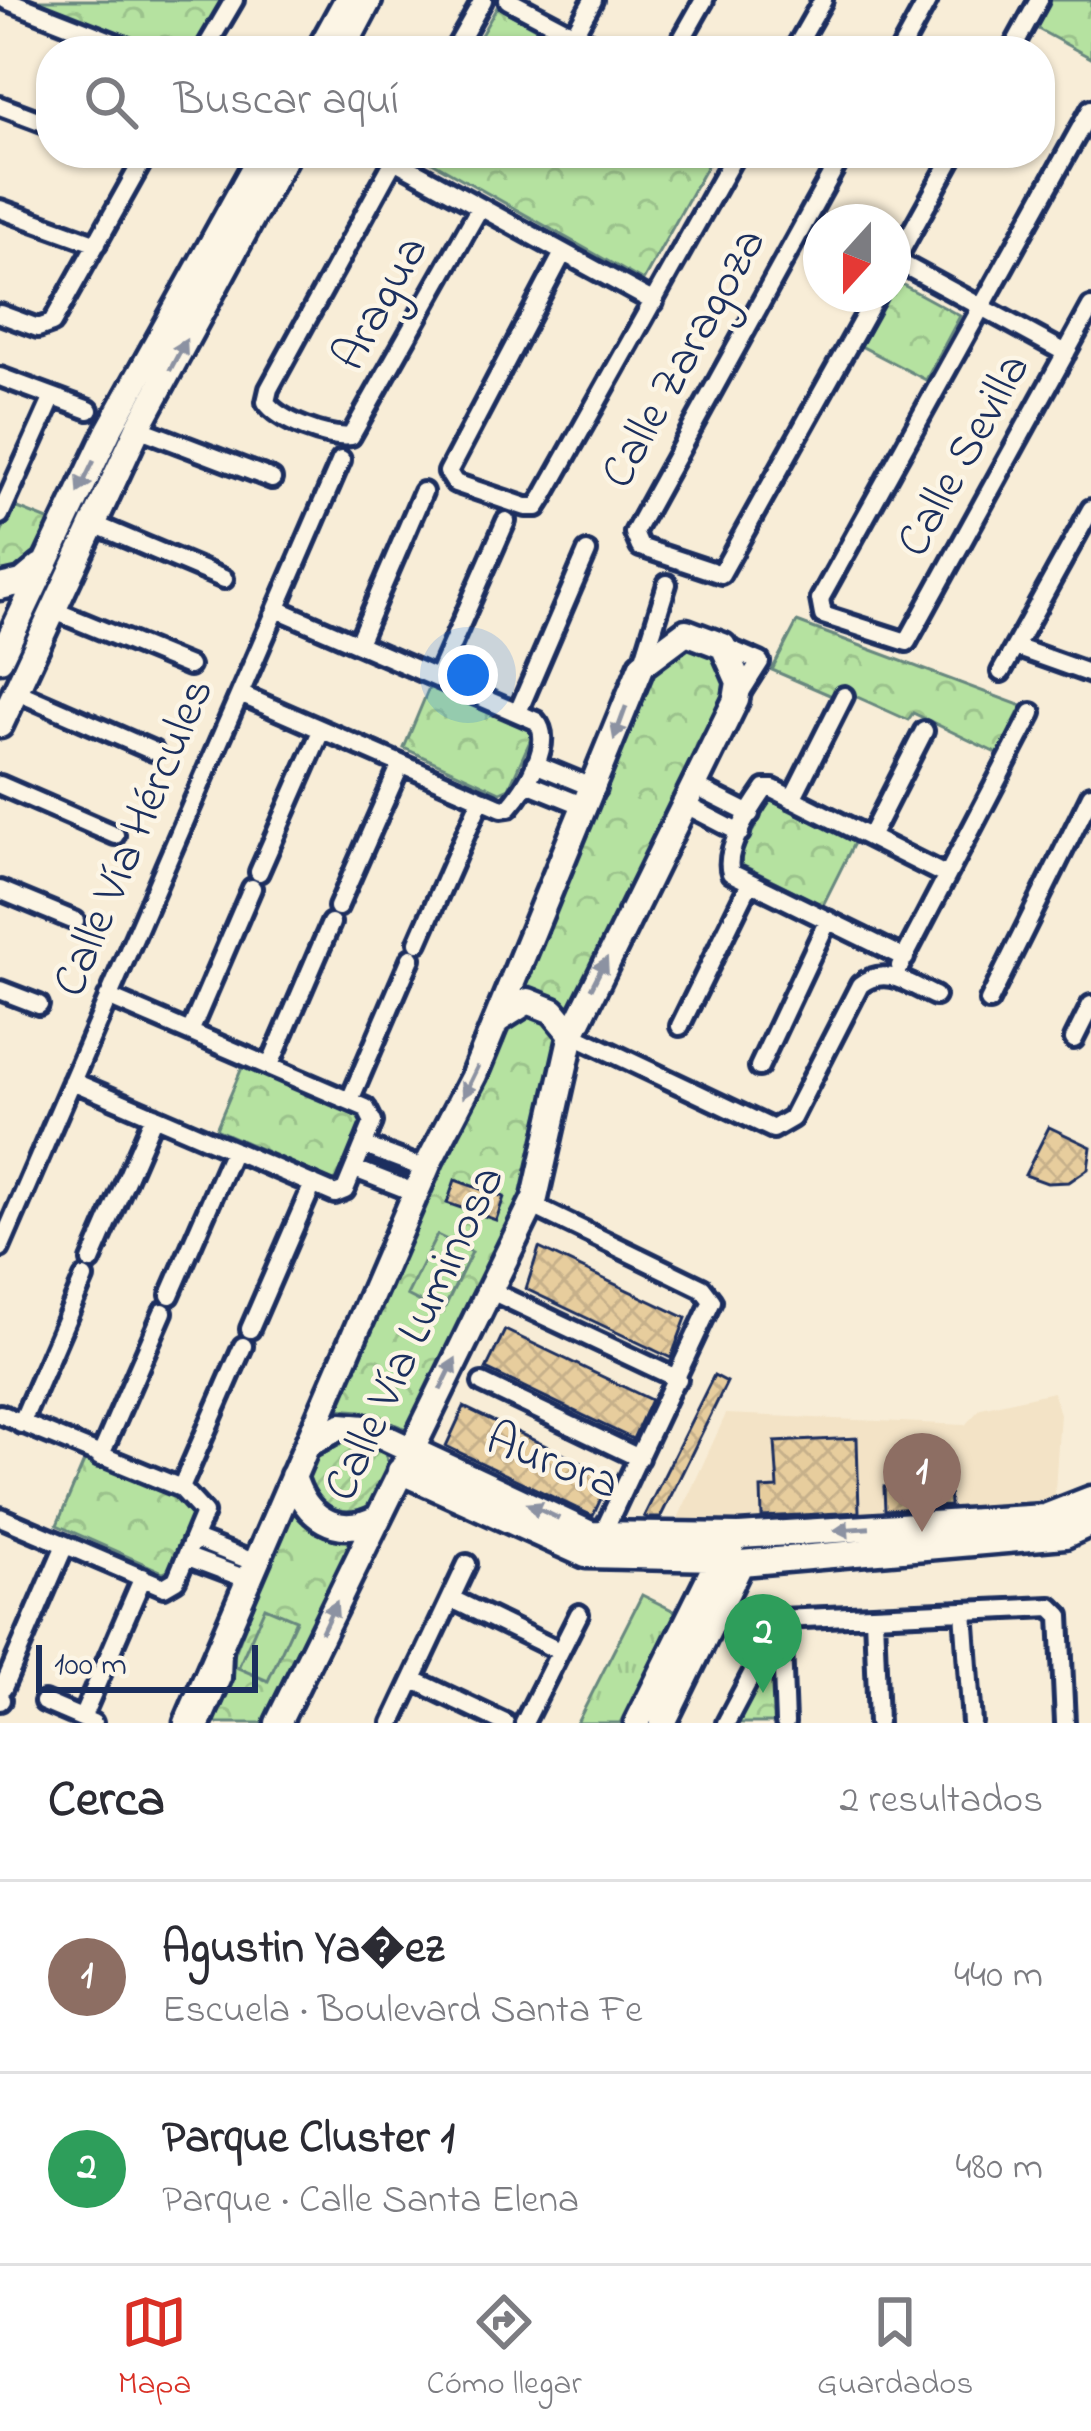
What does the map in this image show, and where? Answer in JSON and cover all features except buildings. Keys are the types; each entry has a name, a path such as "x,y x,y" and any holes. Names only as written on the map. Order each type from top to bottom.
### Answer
{"street":[{"path":"6,0 98,36"},
{"path":"213,36 234,0"},
{"path":"327,36 347,0"},
{"path":"350,36 369,0"},
{"path":"462,36 482,0"},
{"path":"508,0 578,36"},
{"path":"574,34 593,0"},
{"path":"684,36 704,0"},
{"path":"803,36 823,0"},
{"path":"908,36 928,0"},
{"path":"1019,36 1039,0"},
{"path":"0,106 36,119"},
{"path":"981,307 1091,109"},
{"path":"0,314 46,328 97,244 134,168"},
{"path":"19,629 92,523 126,433 255,168"},
{"path":"0,725 15,691 19,629 43,564 126,433 277,168"},
{"name":"Aragua","path":"390,168 266,402 273,412 339,437 350,436 480,207"},
{"path":"414,168 654,302"},
{"path":"562,253 448,472 455,483 537,507 728,168"},
{"name":"Calle Zaragoza","path":"823,204 837,168"},
{"path":"911,231 947,168"},
{"path":"0,208 97,244"},
{"name":"Calle Zaragoza","path":"803,244 634,541 722,574 867,312"},
{"path":"911,270 1066,353"},
{"name":"Calle Sevilla","path":"981,307 818,608 823,615 907,642 1091,307"},
{"path":"0,377 89,410"},
{"path":"0,515 7,481 53,397"},
{"path":"126,433 272,478"},
{"name":"Calle Vía Hércules","path":"0,1247 341,460"},
{"path":"358,643 423,492"},
{"path":"1001,672 1091,509"},
{"path":"439,676 506,520"},
{"path":"92,523 224,578"},
{"path":"518,712 586,552"},
{"path":"0,587 22,582 43,564"},
{"name":"Calle Vía Luminosa","path":"187,1723 592,798 667,584"},
{"path":"240,694 509,808 527,783 543,729 518,712 439,676 277,609"},
{"path":"656,622 686,632"},
{"path":"19,629 189,666"},
{"path":"642,665 686,632"},
{"name":"Calle Vía Luminosa","path":"278,1723 531,1205 572,1034 736,700 739,682 723,646 686,632"},
{"path":"1015,647 1091,674"},
{"path":"15,691 153,751"},
{"path":"792,799 844,696"},
{"path":"894,977 1032,713"},
{"path":"870,837 924,730"},
{"path":"190,1032 320,731"},
{"path":"270,1065 401,764"},
{"path":"535,764 592,798"},
{"path":"527,783 592,798"},
{"path":"0,785 115,835"},
{"path":"904,958 750,883 727,867 740,833 765,789 947,876"},
{"path":"689,795 750,814"},
{"path":"689,795 740,833"},
{"path":"988,1000 1091,795"},
{"path":"350,1100 482,799"},
{"path":"680,1026 750,883"},
{"path":"0,890 75,921"},
{"path":"759,1067 828,920"},
{"path":"497,1020 528,1001 553,1011 572,1034 773,1129 792,1118 878,944"},
{"path":"860,985 871,976 894,977 935,997"},
{"path":"0,990 39,1005"},
{"path":"72,1081 341,1194 355,1169 373,1114 109,997"},
{"path":"1074,1040 1091,1005"},
{"path":"20,1424 154,1116"},
{"path":"365,1146 421,1181"},
{"path":"100,1457 233,1150"},
{"path":"355,1169 421,1181"},
{"path":"182,1489 313,1184"},
{"path":"531,1205 708,1293 711,1312 597,1546"},
{"path":"489,1290 678,1379"},
{"path":"482,1383 640,1458"},
{"path":"0,1414 182,1489 202,1505 188,1558 172,1586 0,1517"},
{"path":"306,1446 324,1432 351,1425 405,1460"},
{"name":"Aurora","path":"405,1460 597,1546 719,1558"},
{"path":"293,1477 305,1507 330,1524 349,1527 377,1518"},
{"name":"Aurora","path":"597,1546 1045,1517 1091,1499"},
{"path":"646,1722 741,1563 1065,1535 1091,1523"},
{"path":"646,1722 719,1558 739,1536"},
{"path":"195,1539 252,1572"},
{"path":"1,1696 64,1545"},
{"path":"188,1558 252,1572"},
{"path":"392,1723 454,1600 466,1564"},
{"path":"44,1702 88,1721 143,1577"},
{"path":"454,1600 559,1651"},
{"path":"781,1619 1058,1610 1064,1723"},
{"path":"964,1611 972,1723"},
{"path":"524,1723 579,1614"},
{"path":"874,1615 878,1723"},
{"path":"726,1723 781,1619"},
{"path":"781,1619 785,1723"},
{"path":"202,1723 222,1678 223,1639"},
{"path":"414,1680 506,1723"}],"shaded area":[{"path":"1053,1392 1060,1414 1054,1506 675,1525 726,1414 965,1425 981,1408"}],"green space":[{"path":"6,0 233,0 212,36 98,36"},
{"path":"1051,0 1091,0 1091,58 1055,36 1036,28"},
{"path":"497,7 550,36 481,36"},
{"path":"443,168 706,168 643,281"},
{"path":"911,289 960,316 926,380 859,345 876,312 911,312"},
{"path":"13,506 58,524 33,567 0,579 0,536"},
{"path":"797,622 1022,706 998,754 913,713 908,720 837,688 832,696 772,670"},
{"path":"673,645 710,645 733,686 571,1013 526,993 523,986 652,662"},
{"path":"431,683 530,725 534,732 509,788 500,792 404,748"},
{"path":"778,799 856,839 823,905 742,865 740,855 769,801"},
{"path":"534,1006 560,1037 545,1097 547,1133 529,1196 409,1430 361,1411 335,1409 422,1194 508,1018"},
{"path":"244,1063 363,1114 367,1122 342,1178 333,1181 216,1129"},
{"path":"437,1235 472,1252 442,1313 407,1295"},
{"path":"349,1432 377,1444 389,1472 377,1500 349,1512 321,1500 309,1472 321,1444"},
{"path":"86,1457 192,1505 197,1512 172,1568 163,1572 57,1525"},
{"path":"292,1505 355,1533 360,1542 269,1723 208,1723"},
{"path":"642,1595 676,1612 620,1723 577,1723"},
{"path":"265,1607 296,1620 268,1681 238,1668"},
{"path":"775,1659 777,1723 736,1723 766,1662"}],"place":[{"name":"Agustin Ya�ez","path":"922,1532"},
{"name":"Parque Cluster 1","path":"763,1693"}]}
